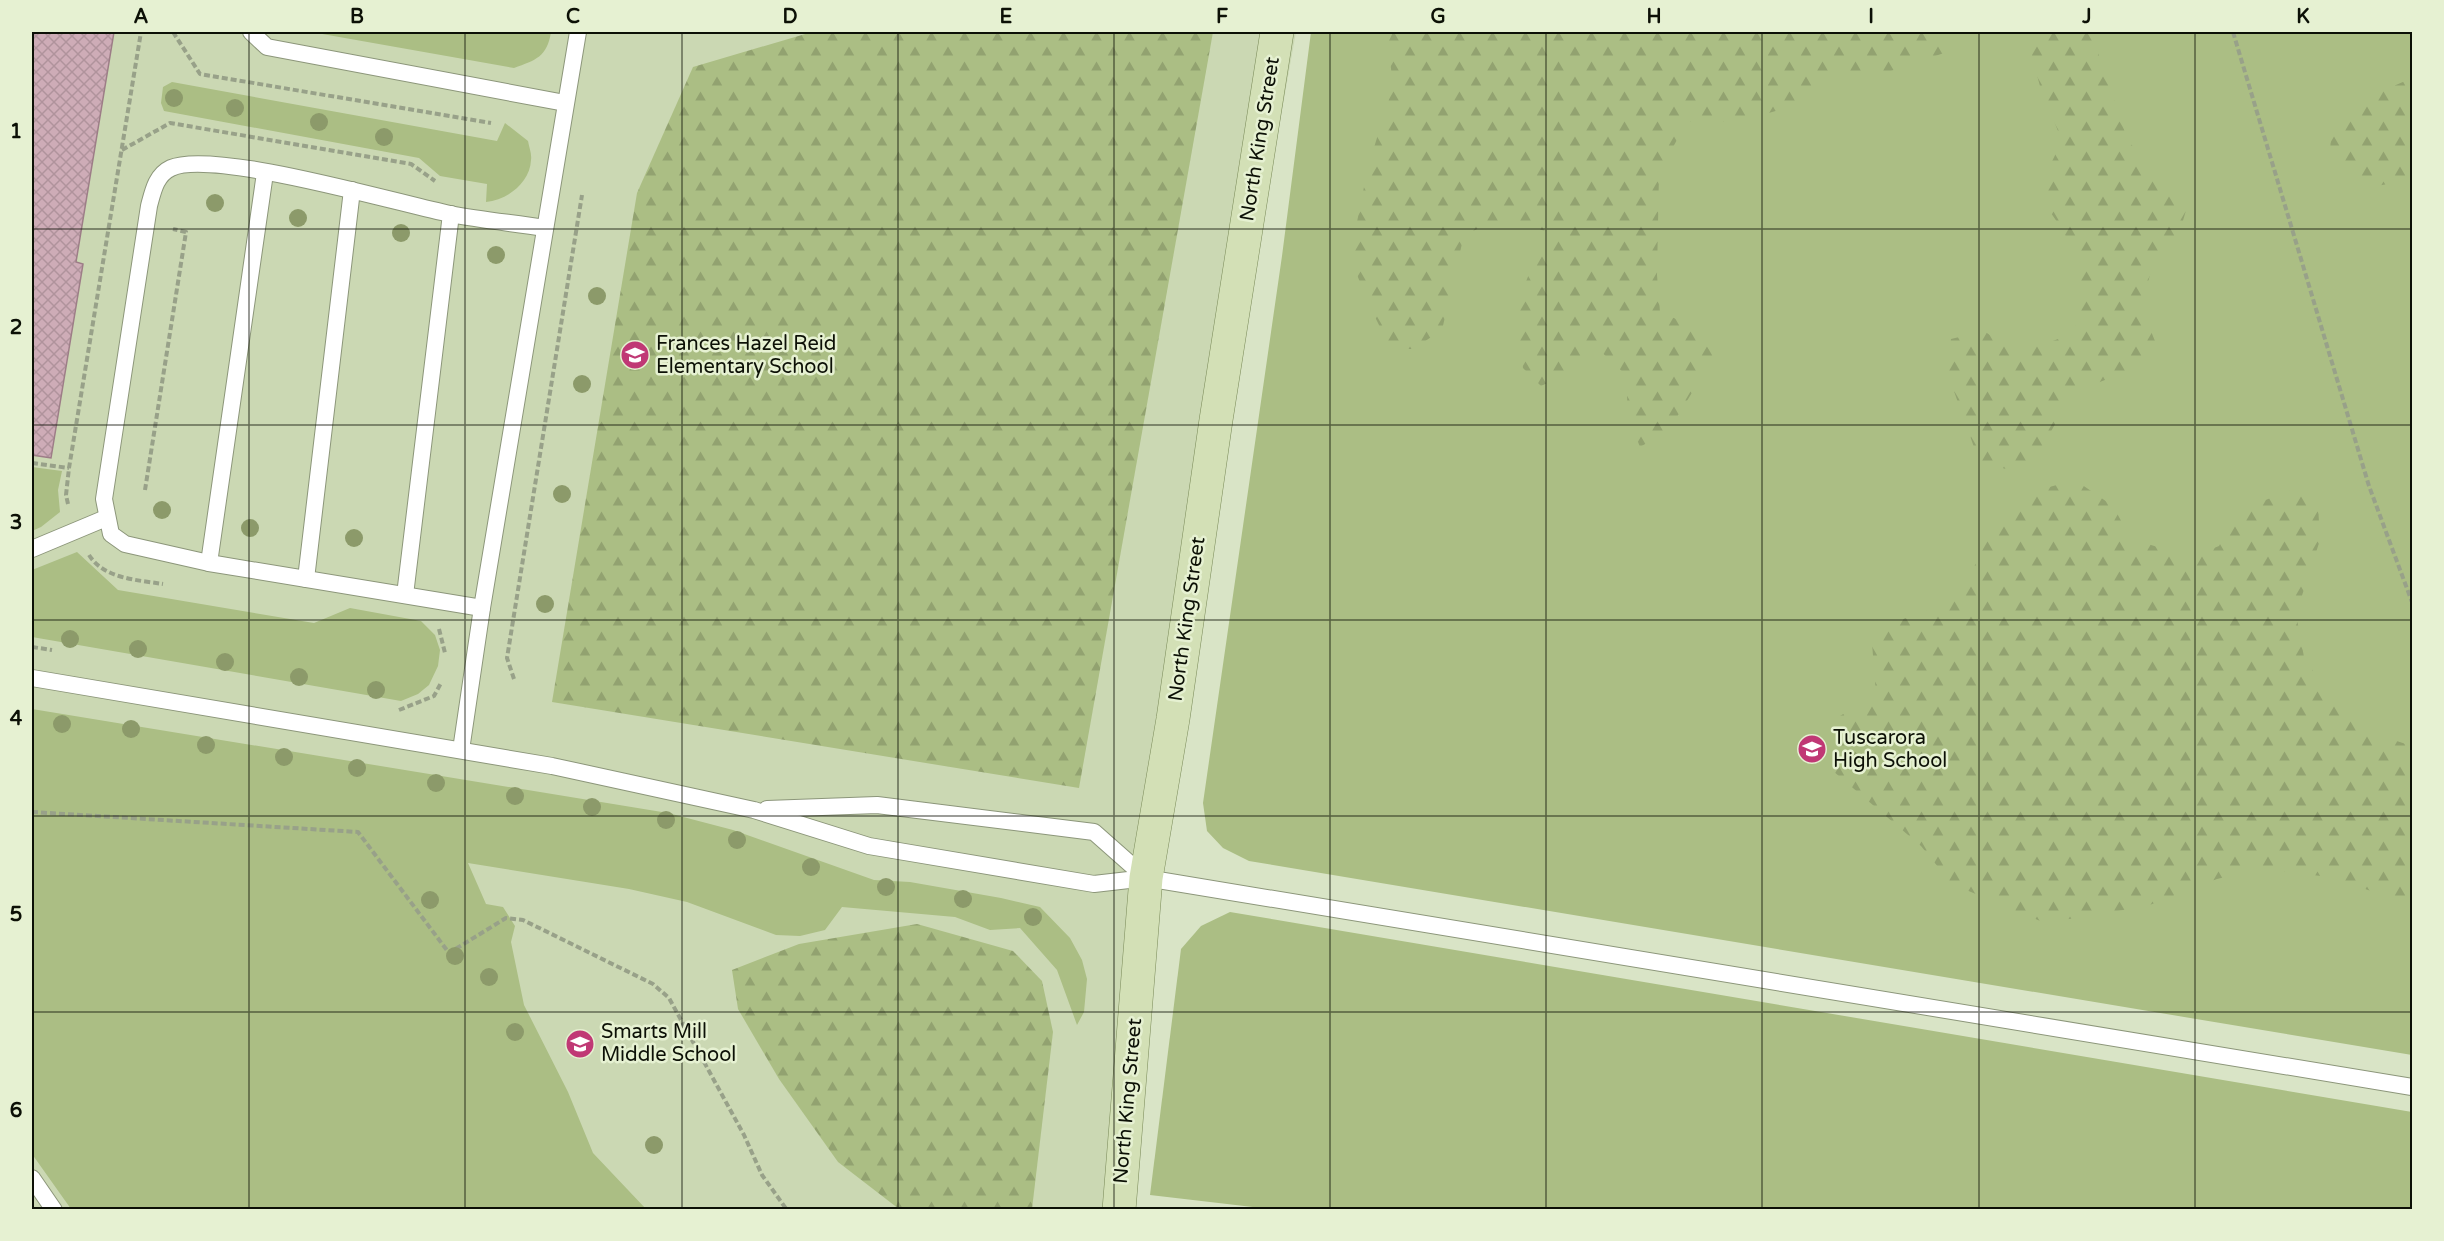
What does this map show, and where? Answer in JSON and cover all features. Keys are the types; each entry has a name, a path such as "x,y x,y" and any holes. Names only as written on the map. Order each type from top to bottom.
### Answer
{"main road":[{"name":"North King Street","path":"1119,1209 1146,878 1173,719 1216,420 1277,32"}],"lane":[{"path":"251,32 267,47 565,103"},
{"path":"461,750 482,608 578,32"},
{"path":"482,608 208,563 125,544 111,534 106,518 105,487 147,216 156,180 170,168 192,163 265,173 352,190 451,214 545,228"},
{"path":"208,563 265,173"},
{"path":"306,579 352,190"},
{"path":"405,595 451,214"},
{"path":"32,549 106,518"},
{"path":"32,678 552,766 754,810 869,846 1094,884 1146,878 2412,1087"},
{"path":"754,810 877,805 1094,832 1146,878"},
{"path":"32,1178 54,1209"}],"path":[{"path":"141,32 66,495 74,532 92,559 117,576 172,585"},
{"path":"174,32 200,74 491,123"},
{"path":"2233,32 2369,486 2412,602"},
{"path":"514,679 507,658 584,185"},
{"path":"145,490 186,232 172,229"},
{"path":"32,462 69,468"},
{"path":"438,626 446,661"},
{"path":"32,647 54,651"},
{"path":"388,708 399,710 434,696 443,680"},
{"path":"32,812 358,832 449,953 506,918 523,920 653,984 669,998 744,1135 762,1175 787,1209"}],"shaded area":[{"name":"Frances Hazel Reid Elementary School","path":"32,32 1296,32 1173,719 1112,1209 32,1209"}],"green space":[{"path":"311,32 551,32 547,47 539,56 514,68"},
{"path":"812,32 1213,32 1079,788 552,702 637,193 693,67"},
{"name":"Tuscarora High School","path":"1311,32 2412,32 2412,1055 1249,861 1223,848 1207,831 1203,803 1282,256"},
{"path":"1393,32 1938,32 1944,53 1888,72 1832,72 1800,104 1737,122 1687,122 1659,172 1657,275 1660,312 1690,325 1717,359 1693,391 1669,430 1640,447 1628,416 1626,375 1595,346 1581,367 1541,386 1523,368 1513,313 1532,267 1557,233 1495,221 1464,235 1442,330 1413,349 1391,349 1369,305 1350,257 1368,167 1393,86 1388,43"},
{"path":"2025,32 2091,32 2128,141 2187,207 2177,241 2153,264 2145,293 2146,319 2157,346 2149,363 2079,390 2059,417 2034,462 2016,472 1979,461 1946,369 1951,339 1984,331 2003,344 2042,345 2074,333 2079,290 2078,269 2065,234 2037,192 2062,141 2040,86"},
{"path":"2412,78 2412,180 2370,187 2354,183 2337,170 2330,150 2332,127 2350,105"},
{"path":"172,82 497,141 505,123 528,141 531,155 530,168 516,189 502,198 486,202 487,184 440,176 419,158 164,111 161,103 163,87"},
{"path":"32,467 62,471 58,490 60,512 32,531"},
{"path":"2075,480 2113,506 2131,539 2191,557 2219,546 2239,510 2297,488 2318,505 2320,540 2296,614 2304,657 2329,695 2369,732 2412,746 2412,905 2330,877 2258,869 2217,879 2147,906 2045,923 1952,884 1921,846 1833,771 1840,716 1876,694 1871,630 1935,608 1962,592 1998,517 2027,493"},
{"path":"77,552 118,590 314,623 350,608 421,621 435,635 440,650 438,666 429,685 418,694 401,701 32,637 32,570"},
{"path":"32,709 668,813 733,830 874,880 910,882 1040,907 1070,938 1082,960 1087,979 1084,1012 1077,1025 1057,970 1020,928 990,930 955,917 842,907 825,930 800,936 776,935 687,902 629,889 468,863 486,904 503,907 515,926 511,942 524,1005 568,1092 593,1153 646,1209 71,1209 32,1154"},
{"path":"1230,912 2412,1112 2412,1209 1279,1210 1150,1195 1181,949 1201,926"},
{"path":"917,924 1013,951 1042,981 1053,1032 1032,1209 899,1209 838,1162 779,1079 738,1009 732,970 799,944"}],"building":[{"path":"32,32 114,32 76,262 83,264 51,458 32,455"}],"place":[{"name":"Frances Hazel Reid Elementary School","path":"635,355"},
{"name":"Tuscarora High School","path":"1812,749"},
{"name":"Smarts Mill Middle School","path":"580,1044"}]}
